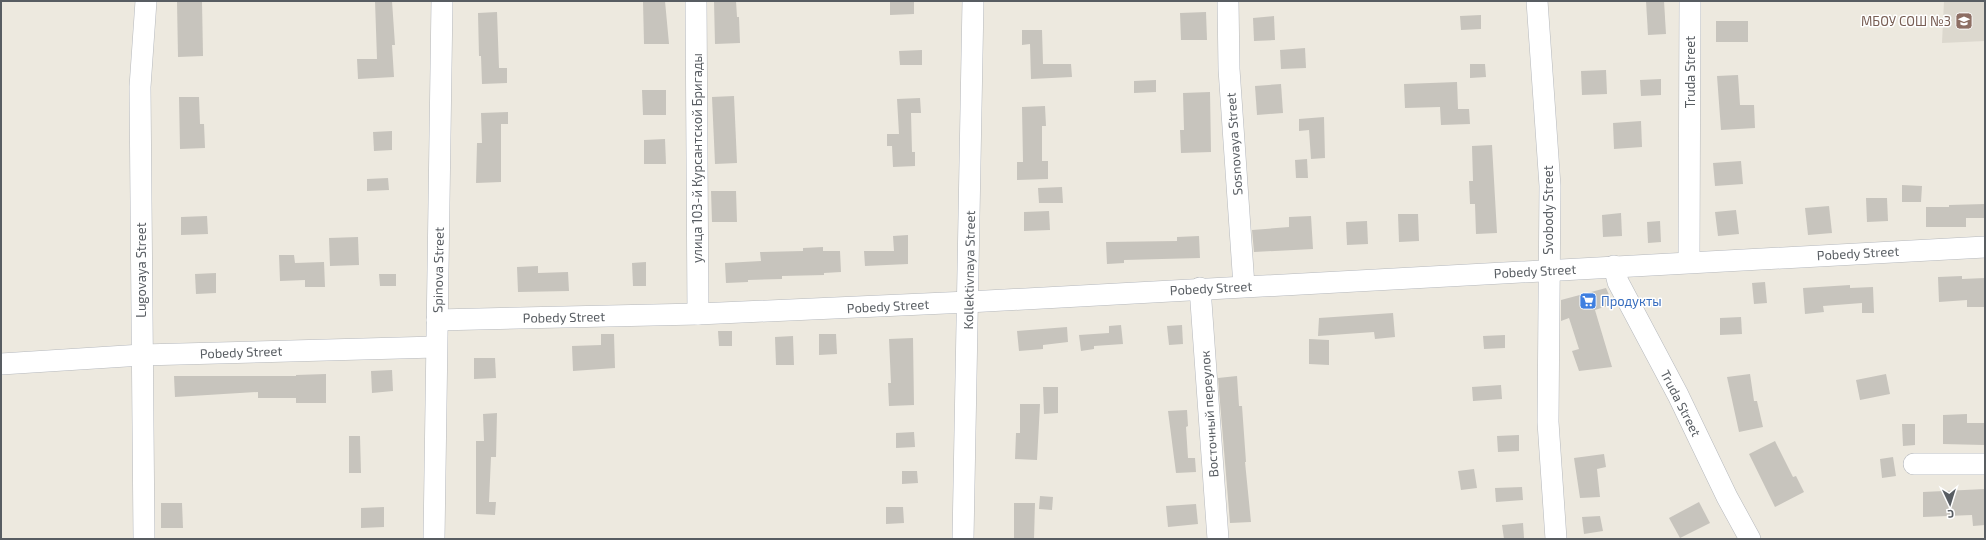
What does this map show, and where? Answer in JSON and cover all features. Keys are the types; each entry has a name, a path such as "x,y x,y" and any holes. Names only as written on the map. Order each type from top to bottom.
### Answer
{"street":[{"name":"Lugovaya Street","path":"144,538 140,87 146,1"},
{"name":"Spinova Street","path":"434,539 442,1"},
{"name":"улица 103-й Курсантской Бригады","path":"696,1 698,314"},
{"name":"Kollektivnaya Street","path":"963,539 973,1"},
{"name":"Sosnovaya Street","path":"1228,1 1229,69 1244,286"},
{"name":"Svobody Street","path":"1537,1 1550,186 1548,271 1548,422 1556,539"},
{"name":"Truda Street","path":"1689,262 1690,1"},
{"name":"Pobedy Street","path":"437,320 698,314 968,302 1200,288 1985,247"},
{"name":"Truda Street","path":"1614,266 1618,282 1678,395 1727,497 1750,539"},
{"name":"Восточный переулок","path":"1200,288 1218,539"},
{"name":"Pobedy Street","path":"1,364 142,355 436,347"},
{"path":"1914,464 1985,464"}],"shaded area":[{"name":"МБОУ СОШ №3","path":"1944,1 1985,1 1985,41 1942,43"}],"building":[{"path":"177,1 202,1 203,56 178,57"},
{"path":"375,1 392,1 395,45 392,45 394,77 358,79 357,59 377,59"},
{"path":"643,1 665,1 669,44 644,44"},
{"path":"714,1 736,1 737,17 739,17 740,43 715,44"},
{"path":"914,1 914,14 890,15 890,2"},
{"path":"1646,1 1664,1 1666,34 1648,35"},
{"path":"497,12 499,68 507,68 507,83 482,84 481,56 479,56 478,13"},
{"path":"1206,12 1207,40 1181,40 1180,13"},
{"path":"1481,15 1481,29 1461,30 1460,16"},
{"path":"1274,16 1275,40 1254,41 1253,18"},
{"path":"1716,21 1748,21 1748,42 1716,42"},
{"path":"1022,30 1042,30 1043,64 1071,64 1072,77 1031,79 1030,44 1022,45"},
{"path":"1305,48 1306,68 1281,69 1280,50"},
{"path":"922,50 922,65 900,65 899,51"},
{"path":"1470,64 1485,64 1486,77 1470,78"},
{"path":"1606,70 1607,94 1582,95 1581,71"},
{"path":"1738,75 1740,105 1754,105 1755,128 1721,130 1717,76"},
{"path":"1661,79 1661,95 1641,96 1640,80"},
{"path":"1156,80 1156,92 1134,93 1134,81"},
{"path":"1457,82 1458,109 1469,109 1470,124 1441,125 1440,107 1405,108 1404,84"},
{"path":"1281,84 1283,113 1257,115 1255,86"},
{"path":"642,90 666,90 666,115 643,115"},
{"path":"1210,92 1211,152 1181,153 1180,130 1184,130 1183,93"},
{"path":"734,96 737,163 715,164 712,97"},
{"path":"179,97 199,97 200,124 204,124 205,148 180,149"},
{"path":"920,98 921,113 911,113 912,152 915,152 915,166 893,167 892,146 887,146 887,134 899,134 897,99"},
{"path":"1045,106 1046,126 1042,126 1042,161 1048,161 1048,179 1017,180 1017,162 1023,162 1022,107"},
{"path":"508,112 508,124 501,124 501,182 476,183 477,143 482,143 481,113"},
{"path":"1324,117 1325,158 1311,159 1309,130 1299,131 1299,119"},
{"path":"1641,121 1642,147 1614,149 1613,123"},
{"path":"392,131 392,150 374,151 373,132"},
{"path":"665,139 666,164 644,164 644,140"},
{"path":"1492,145 1497,233 1476,234 1475,204 1470,204 1469,181 1473,181 1472,146"},
{"path":"1307,159 1308,178 1296,178 1295,160"},
{"path":"1741,161 1743,184 1715,186 1713,163"},
{"path":"388,178 389,190 367,191 367,179"},
{"path":"1902,185 1922,186 1921,202 1902,202"},
{"path":"1062,187 1063,203 1039,203 1038,188"},
{"path":"711,191 736,191 737,222 712,222"},
{"path":"1866,198 1887,198 1888,221 1867,222"},
{"path":"1985,204 1985,218 1966,218 1966,227 1926,227 1926,207"},
{"path":"1829,206 1832,233 1808,235 1805,208"},
{"path":"1736,210 1739,234 1718,236 1715,212"},
{"path":"1049,211 1050,230 1024,231 1024,212"},
{"path":"1621,213 1622,236 1603,237 1602,215"},
{"path":"1398,214 1418,214 1419,241 1399,242"},
{"path":"207,216 208,234 181,235 181,217"},
{"path":"1311,216 1313,249 1254,252 1252,230 1289,227 1289,217"},
{"path":"1367,221 1368,244 1347,245 1346,222"},
{"path":"1660,221 1661,242 1648,243 1647,222"},
{"path":"908,235 908,264 865,266 864,251 894,251 893,236"},
{"path":"1199,236 1200,258 1124,260 1124,263 1107,264 1106,242 1177,241 1177,237"},
{"path":"358,237 359,265 330,266 329,238"},
{"path":"823,247 823,251 840,251 841,272 824,273 824,275 782,276 782,279 748,280 748,282 726,283 725,263 761,261 760,252 803,251 803,248"},
{"path":"279,255 294,255 295,263 324,262 325,287 305,287 305,280 280,281"},
{"path":"646,262 646,286 633,286 632,263"},
{"path":"538,266 538,273 568,272 569,291 518,292 517,267"},
{"path":"216,273 216,293 196,294 195,274"},
{"path":"379,274 396,274 396,286 380,286"},
{"path":"1962,276 1962,279 1985,278 1985,307 1967,307 1967,300 1939,302 1938,277"},
{"path":"1765,282 1767,303 1754,304 1752,283"},
{"path":"1850,285 1850,288 1873,287 1874,313 1862,313 1862,303 1823,306 1824,312 1805,314 1803,288"},
{"path":"1606,288 1613,304 1595,310 1612,367 1579,371 1572,351 1579,349 1569,318 1561,321 1561,300"},
{"path":"1393,313 1395,337 1375,339 1374,332 1318,336 1319,318"},
{"path":"1741,317 1742,334 1720,335 1720,318"},
{"path":"1121,325 1123,344 1094,346 1094,349 1081,351 1079,335 1109,333 1109,326"},
{"path":"1182,325 1183,344 1169,345 1167,326"},
{"path":"1067,327 1068,342 1043,345 1043,349 1019,351 1017,331"},
{"path":"718,331 732,331 732,346 719,346"},
{"path":"601,334 614,334 615,368 573,371 572,346 601,345"},
{"path":"819,334 836,334 837,354 819,355"},
{"path":"1505,335 1505,348 1484,349 1483,336"},
{"path":"793,336 794,365 776,365 775,337"},
{"path":"913,338 914,405 889,406 888,383 891,383 889,339"},
{"path":"1309,339 1329,340 1329,365 1309,364"},
{"path":"474,358 495,358 496,378 474,379"},
{"path":"392,370 393,391 372,393 371,371"},
{"path":"326,374 326,403 296,403 296,398 258,398 258,392 175,397 174,376 296,376"},
{"path":"1750,374 1754,401 1757,401 1763,427 1739,432 1727,377"},
{"path":"1886,374 1890,394 1860,400 1856,380"},
{"path":"1237,376 1239,406 1242,406 1245,462 1251,522 1230,523 1218,378"},
{"path":"1501,385 1502,399 1473,401 1472,387"},
{"path":"1043,387 1058,387 1058,413 1044,414"},
{"path":"1020,404 1040,404 1037,460 1015,459 1016,433 1020,433"},
{"path":"1187,410 1188,426 1186,427 1188,458 1195,458 1196,472 1176,473 1168,411"},
{"path":"497,413 496,457 491,457 489,502 496,502 495,515 476,514 476,441 484,441 483,414"},
{"path":"1967,414 1967,423 1984,423 1984,445 1943,444 1943,415"},
{"path":"1902,424 1915,424 1915,445 1903,446"},
{"path":"914,432 915,447 896,448 896,433"},
{"path":"1519,435 1519,451 1498,452 1497,436"},
{"path":"349,436 360,436 361,473 349,473"},
{"path":"1775,441 1793,477 1796,476 1804,492 1775,507 1749,454"},
{"path":"1604,454 1606,467 1597,469 1600,497 1580,498 1574,458"},
{"path":"1893,457 1896,476 1882,478 1880,459"},
{"path":"1474,469 1477,488 1461,490 1458,471"},
{"path":"902,471 917,471 918,483 902,484"},
{"path":"1522,487 1523,500 1496,502 1495,488"},
{"path":"1985,489 1985,525 1973,526 1972,515 1923,517 1923,492"},
{"path":"1040,496 1053,497 1052,510 1039,509"},
{"path":"1699,502 1710,523 1680,538 1669,518"},
{"path":"161,503 182,503 183,528 161,528"},
{"path":"1014,503 1035,503 1034,539 1014,539"},
{"path":"1196,504 1198,524 1168,527 1166,506"},
{"path":"384,507 384,527 361,528 361,508"},
{"path":"886,507 903,507 904,523 886,524"},
{"path":"1600,516 1603,531 1584,534 1582,517"},
{"path":"1523,523 1524,538 1504,539 1502,525"}],"place":[{"name":"МБОУ СОШ №3","path":"1964,21"},
{"name":"Продукты","path":"1588,301"}]}
